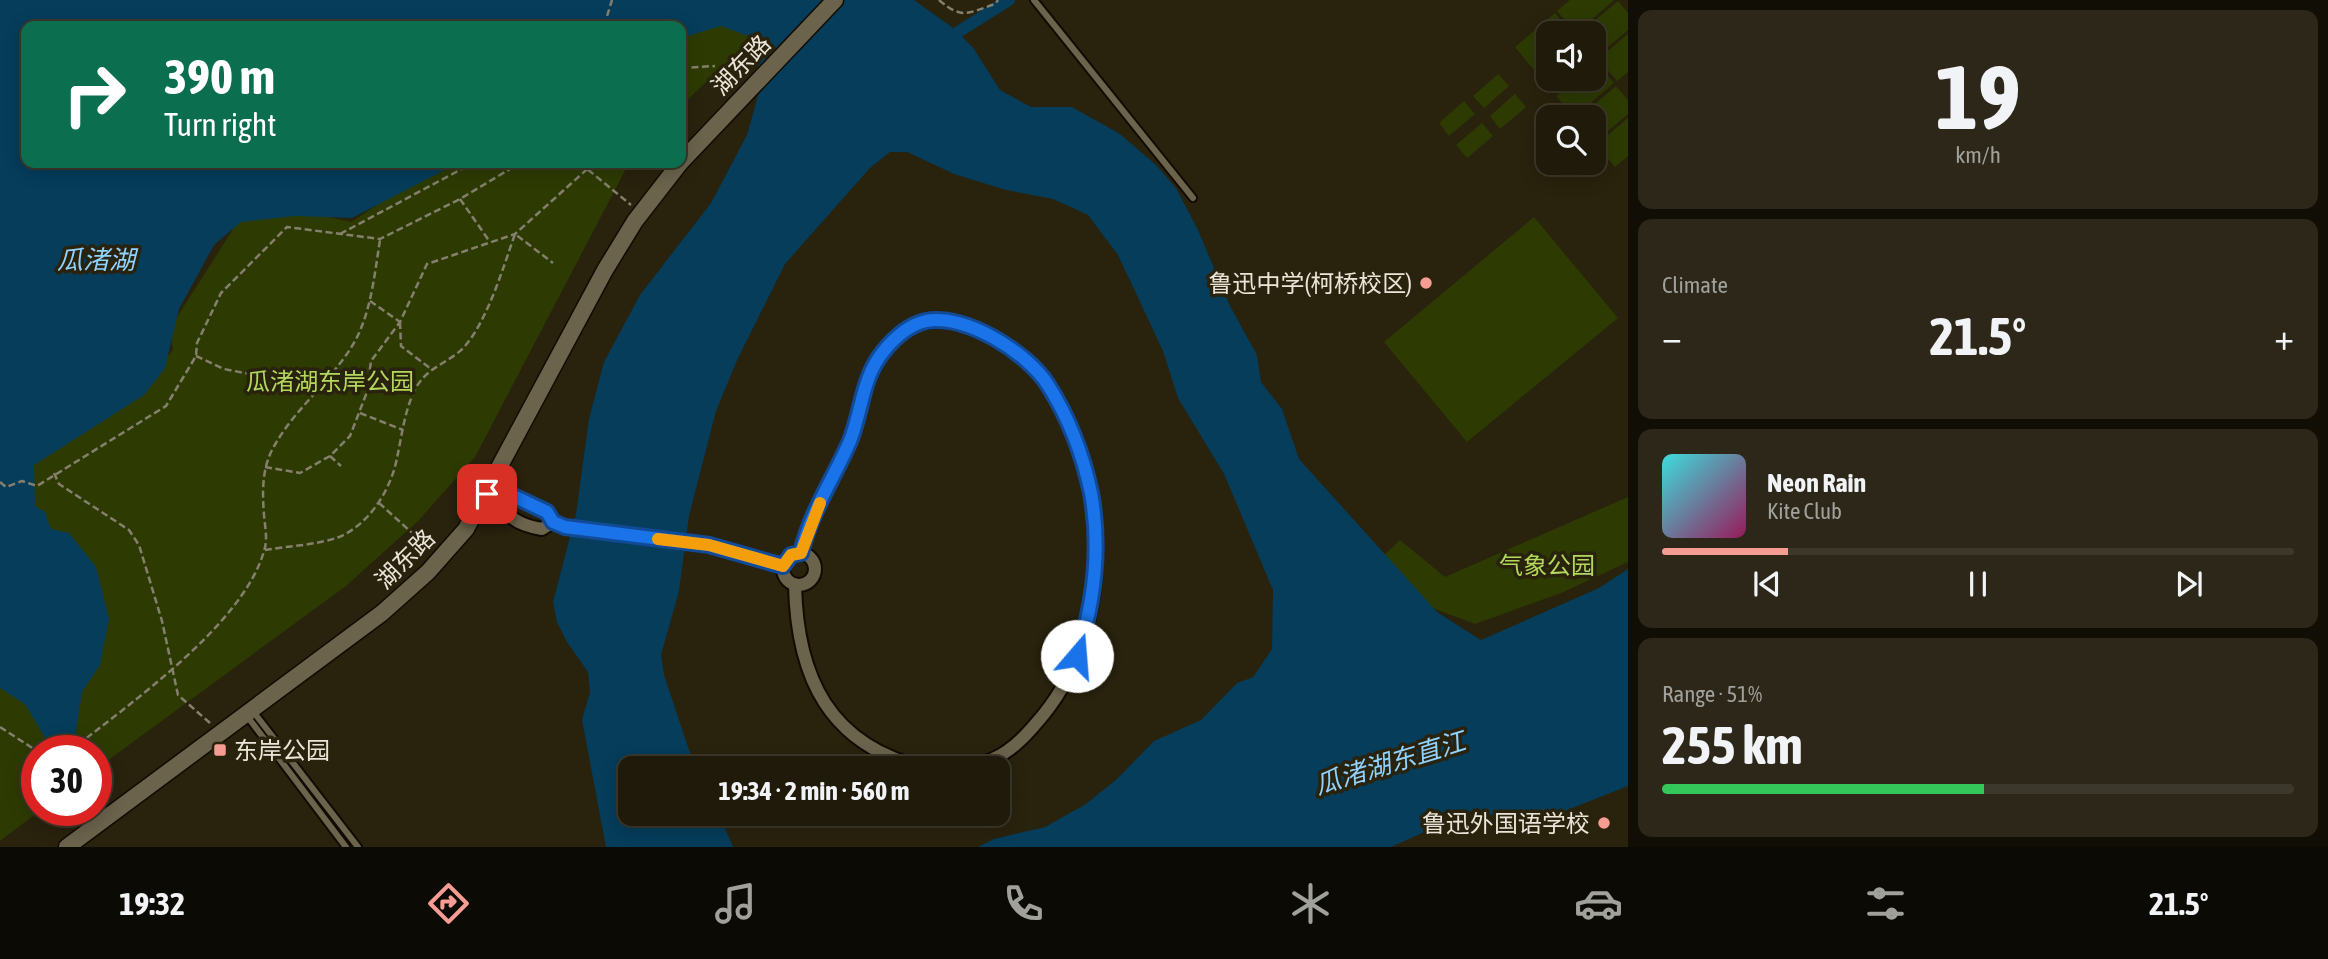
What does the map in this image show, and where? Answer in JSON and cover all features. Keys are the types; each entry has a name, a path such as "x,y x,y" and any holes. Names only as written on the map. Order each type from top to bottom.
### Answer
{"street":[{"name":"湖东路","path":"686,156 835,0"},
{"name":"湖东路","path":"67,847 382,613 440,558 466,529 494,497 604,270 641,213 675,168"},
{"path":"801,553 811,522 850,439 866,382 882,352 895,338 926,321 963,324 1009,347 1047,383 1078,444 1091,494 1096,548 1089,616 1077,656 1056,699 1026,736 998,756"},
{"path":"559,525 547,512 511,495 494,497 503,512 515,520 541,529 559,525 709,545 783,566"},
{"path":"801,553 814,562 815,572 806,584 795,585 786,579 783,566 791,555 801,553"},
{"path":"795,585 796,626 808,672 826,709 847,730 885,756"}],"lane":[{"path":"1034,0 1193,198"},
{"path":"249,712 346,847"},
{"path":"249,712 358,847"}],"path":[{"path":"606,21 612,0"},
{"path":"939,0 954,13 963,15 995,4 998,0"},
{"path":"686,68 715,66"},
{"path":"340,234 464,168"},
{"path":"0,482 6,487 22,481 35,485 166,406 196,356 197,343 221,293 287,228 380,239 460,199 512,168"},
{"path":"586,168 641,213"},
{"path":"265,467 300,473 330,456 350,436 367,392 370,361 400,322 427,264 515,234 589,170"},
{"path":"460,199 490,242"},
{"path":"515,234 553,263"},
{"path":"265,550 337,537 350,530 379,503 393,478 412,397 431,369 457,355 471,338 515,234"},
{"path":"90,735 173,667 220,622 257,570 265,550 262,484 265,467 276,443 358,335 370,301 380,239"},
{"path":"370,301 400,322"},
{"path":"400,322 401,346 431,369"},
{"path":"196,356 224,369 319,388"},
{"path":"359,412 403,430"},
{"path":"330,456 341,466"},
{"path":"54,473 59,484 129,530 139,545 173,667 178,695 221,733"},
{"path":"379,503 440,558"},
{"path":"0,727 21,741"}],"green space":[{"path":"1570,0 1614,0 1590,21 1566,21 1557,11"},
{"path":"1618,1 1628,13 1628,30 1606,49 1606,21 1594,21"},
{"path":"1555,13 1562,21 1546,21"},
{"path":"722,14 755,35 686,101 686,29"},
{"path":"1536,29 1536,66 1533,69 1515,47"},
{"path":"1628,34 1628,72 1617,81 1606,68 1606,52"},
{"path":"1498,74 1509,86 1484,108 1473,96"},
{"path":"1606,74 1614,83 1606,90"},
{"path":"1616,86 1628,100 1628,114 1606,133 1606,105 1593,105"},
{"path":"1562,91 1605,91 1588,105 1564,105 1556,96"},
{"path":"1515,94 1526,107 1500,129 1490,116"},
{"path":"1464,101 1475,114 1449,136 1439,123"},
{"path":"1628,118 1628,156 1615,167 1606,157 1606,137"},
{"path":"1482,123 1493,136 1467,158 1456,145"},
{"name":"瓜渚湖东岸公园","path":"434,168 626,168 475,457 418,521 346,586 112,757 112,735 21,735 21,825 0,841 0,458 146,383 173,350 170,328 244,212 267,203 351,222"},
{"path":"1534,217 1618,318 1467,442 1384,342"},
{"name":"气象公园","path":"1628,497 1628,562 1561,593 1475,624 1427,606 1379,560 1400,540 1445,577"}],"water":[{"path":"0,0 914,0 956,30 974,49 1000,90 1031,107 1072,107 1120,134 1156,165 1176,188 1198,230 1230,306 1257,355 1261,382 1282,409 1299,459 1437,612 1481,640 1599,588 1628,569 1628,786 1557,814 1487,815 1478,808 1391,847 978,847 994,839 1045,827 1086,804 1117,779 1154,741 1201,720 1237,683 1253,677 1272,649 1273,590 1224,474 1178,398 1163,351 1118,255 1088,215 1053,199 1006,190 954,174 907,152 890,152 870,168 785,264 738,358 716,411 689,516 679,591 661,655 664,675 691,756 618,756 618,826 724,826 733,847 606,847 582,720 590,692 588,672 557,622 553,602 576,514 589,419 604,362 640,295 711,203 747,135 762,81 748,36 721,26 686,36 686,21 21,21 21,168 448,168 352,218 295,216 241,222 214,245 179,309 165,368 144,395 34,465 35,506 45,512 51,529 69,533 96,567 109,619 100,665 82,692 75,735 43,735 25,704 0,688"}],"waterway":[{"path":"944,41 1009,0"}],"slow traffic":[{"path":"658,539 709,545 783,566 791,555 801,553 820,503"}],"place":[{"name":"鲁迅中学(柯桥校区)","path":"1426,283"},
{"name":"东岸公园","path":"220,750"},
{"name":"鲁迅外国语学校","path":"1604,823"}],"route":[{"path":"487,494 500,500 511,495 547,512 553,522 565,527 709,545 783,566 791,555 801,553 811,522 850,439 866,382 882,352 912,326 926,321 963,324 985,333 1027,361 1047,383 1078,444 1091,494 1096,548 1089,616 1077,656"}],"water label":[{"name":"瓜渚湖","path":"96,260"},
{"name":"瓜渚湖东直江","path":"1390,763"}]}
